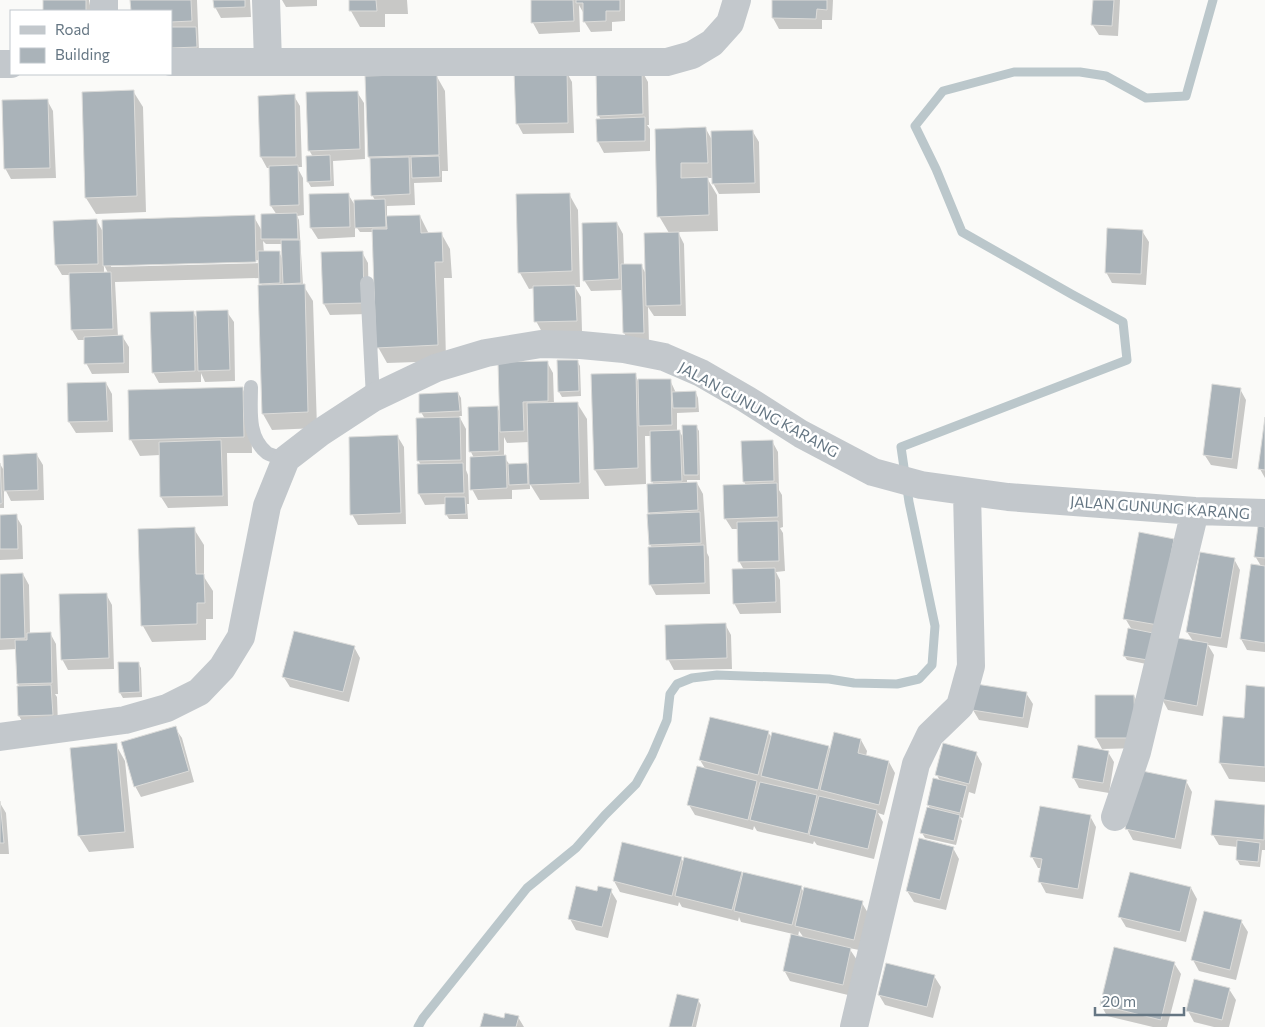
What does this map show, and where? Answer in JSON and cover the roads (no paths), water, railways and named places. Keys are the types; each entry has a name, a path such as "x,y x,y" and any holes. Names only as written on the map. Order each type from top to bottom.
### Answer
{"street":[{"path":"266,0 268,62"},
{"path":"172,62 667,62 692,55 712,43 730,23 737,0"},
{"name":"JALAN GUNUNG KARANG","path":"286,459 321,432 373,398 436,368 486,353 541,344 582,345 624,349 664,357 701,373 801,434 873,472 921,485 1008,496 1195,511 1265,513"},
{"path":"0,737 125,720 167,708 199,692 222,668 241,636 267,506 286,459"},
{"path":"854,1027 916,764 930,735 960,706 971,666 967,492"},
{"path":"1115,817 1137,752 1195,511"}],"lane":[{"path":"367,283 373,398"},
{"path":"251,387 251,418 254,439 268,454 286,459"}],"waterway":[{"path":"418,1027 423,1018 527,888 576,848 636,784 652,755 667,720 670,694 677,684 692,678 717,675 829,679 854,683 897,684 919,679 932,665 935,626 909,502 901,447 1127,360 1123,322 962,232 936,169 915,126 943,91 1014,72 1080,72 1106,76 1146,98 1186,96 1213,0"}]}
